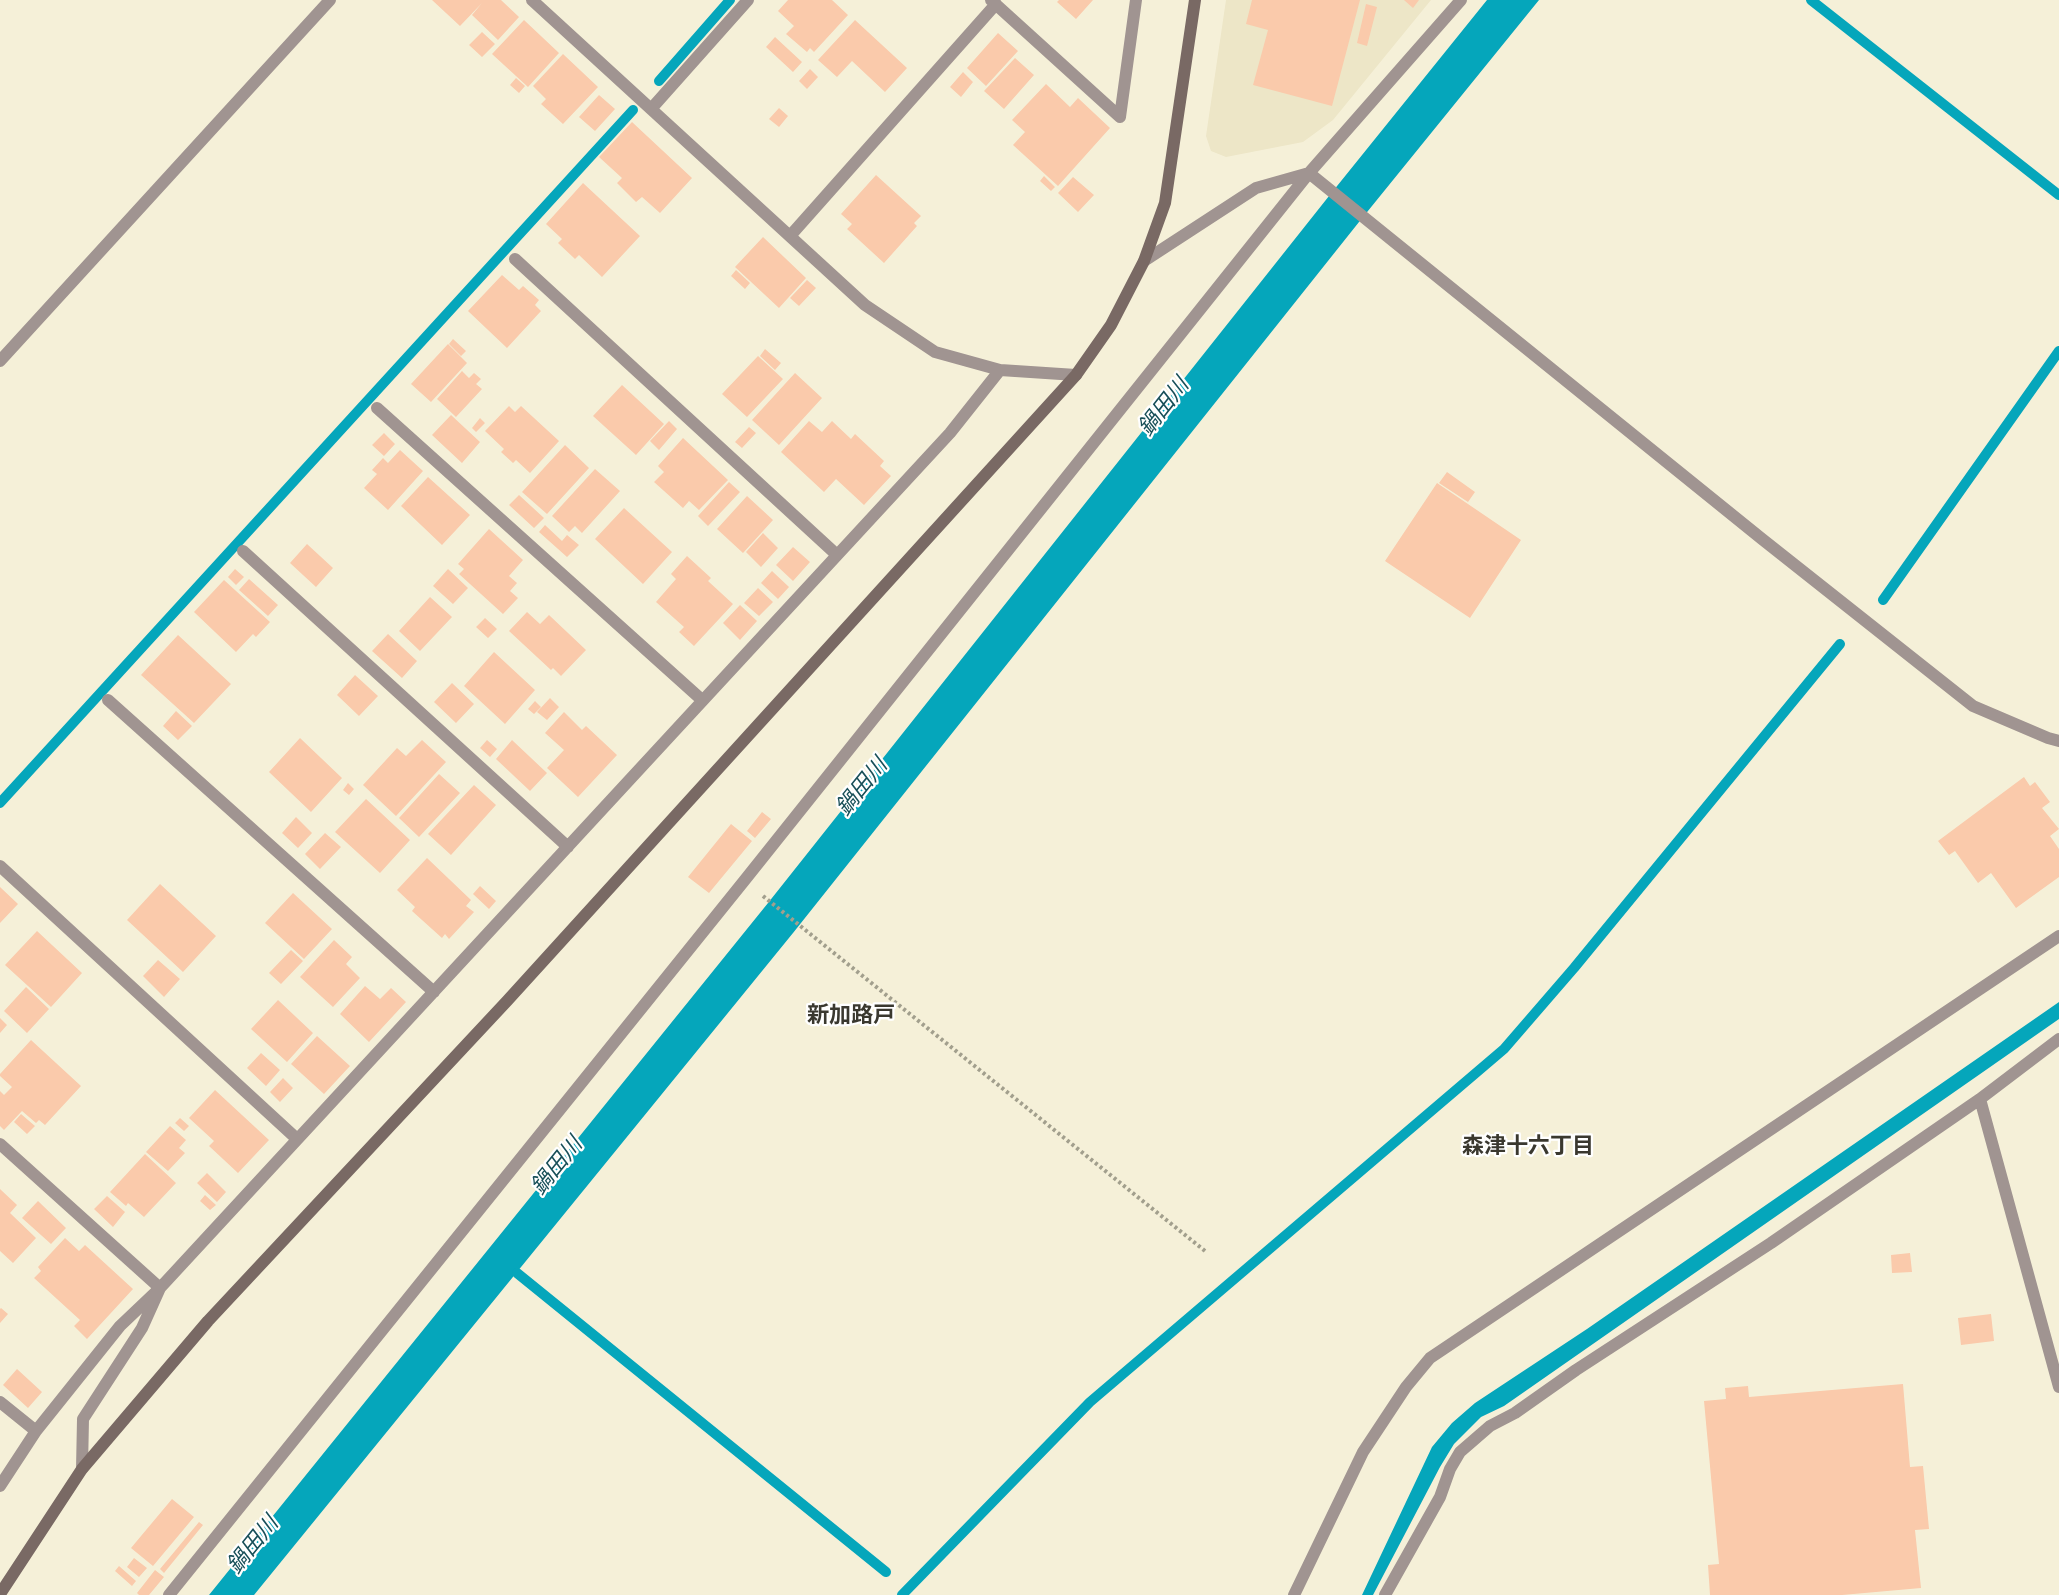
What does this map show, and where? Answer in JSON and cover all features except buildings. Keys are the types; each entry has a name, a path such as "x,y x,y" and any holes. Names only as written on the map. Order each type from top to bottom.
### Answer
{"street":[{"path":"0,362 330,0"},
{"path":"532,0 865,305 934,352 1000,370 1076,375"},
{"path":"651,109 748,0"},
{"path":"790,236 993,2 1120,117 1136,0"},
{"path":"0,1594 82,1469 208,1321 507,1001 1076,375 1111,326 1144,261 1165,203 1195,0"},
{"path":"169,1595 744,881 1309,173 1461,0"},
{"path":"1144,261 1256,188 1309,173"},
{"path":"1309,173 1762,539 1973,706 2059,741"},
{"path":"515,259 837,555"},
{"path":"0,1486 36,1431 120,1326 160,1288 950,433 1000,370"},
{"path":"377,408 702,700"},
{"path":"243,551 567,847"},
{"path":"108,700 434,992"},
{"path":"0,866 297,1139"},
{"path":"1293,1595 1363,1452 1406,1388 1430,1358 2059,936"},
{"path":"1385,1595 1440,1497 1450,1468 1460,1452 1490,1425 1515,1413 1576,1370 1771,1243 1980,1099 2059,1039"},
{"path":"1980,1099 2059,1387"},
{"path":"0,1144 160,1288"},
{"path":"82,1469 83,1419 142,1328 160,1288"},
{"path":"0,1402 36,1431"}],"path":[{"path":"757,892 1205,1251"}],"shaded area":[{"path":"1226,0 1431,0 1333,120 1303,142 1226,157 1211,151 1206,136"}],"water":[{"name":"鍋田川","path":"1487,0 1539,0 1359,222 793,933 254,1595 209,1595 768,903"},
{"path":"2059,1002 2059,1019 1504,1406 1481,1417 1454,1444 1440,1467 1373,1595 1362,1595 1432,1447 1452,1423 1475,1403 1587,1329"}],"waterway":[{"path":"659,81 730,0"},
{"path":"1811,0 2059,195"},
{"path":"0,803 633,110"},
{"path":"1883,600 2059,351"},
{"path":"902,1595 1090,1402 1504,1049 1574,968 1840,644"},
{"path":"517,1273 886,1572"}],"district":[{"name":"新加路戸","path":"851,1016"},
{"name":"森津十六丁目","path":"1528,1147"}]}
